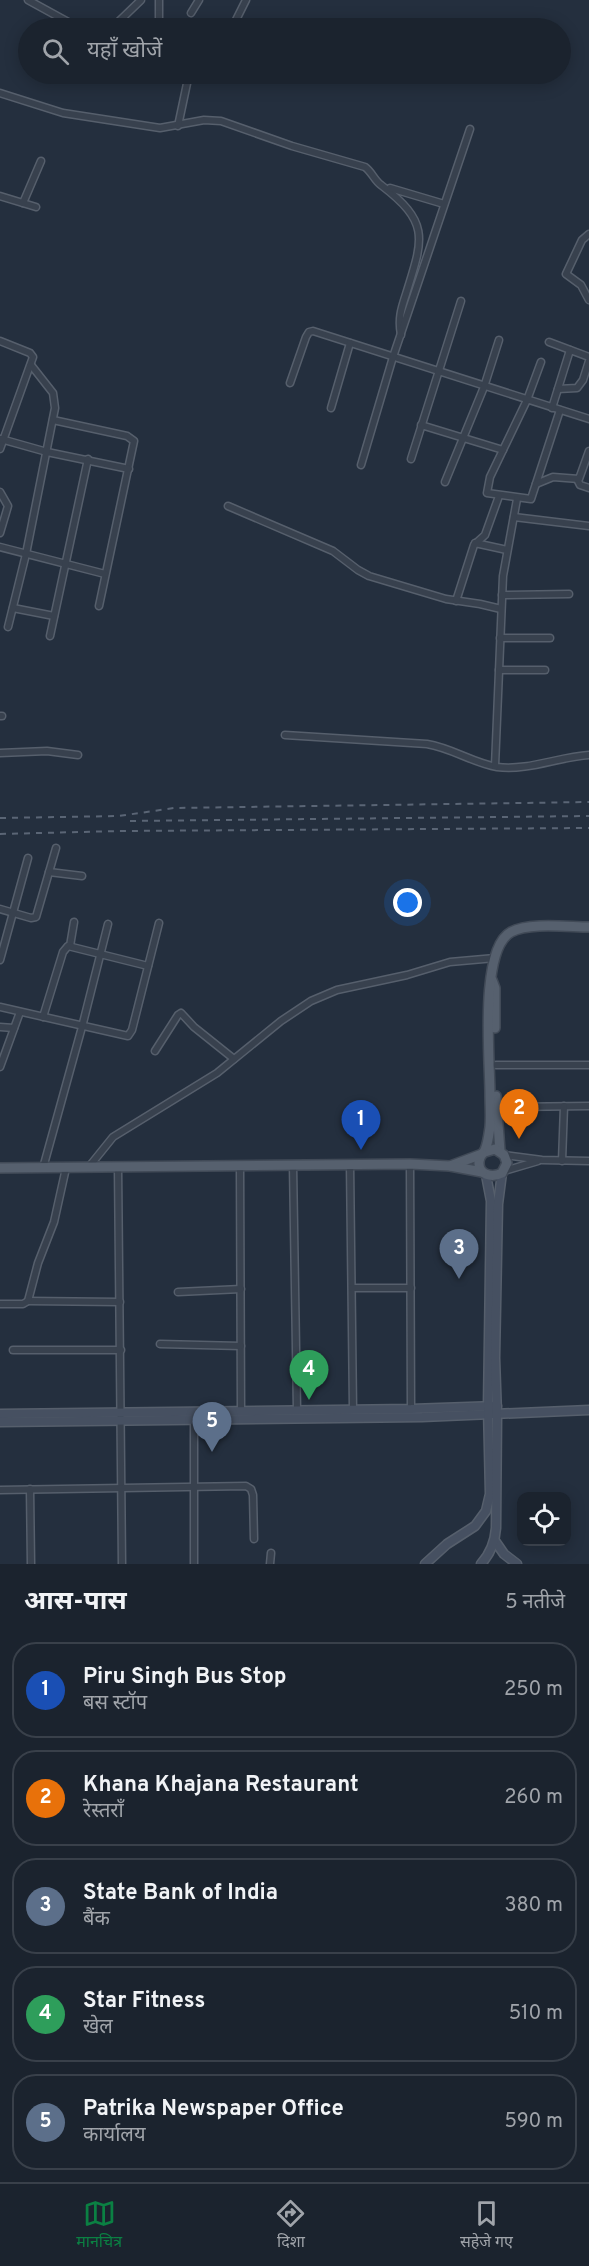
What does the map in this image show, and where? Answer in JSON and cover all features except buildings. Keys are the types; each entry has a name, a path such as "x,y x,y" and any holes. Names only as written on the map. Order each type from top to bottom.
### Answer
{"main road":[{"path":"484,1173 479,1161 490,1128 489,989 495,958 503,938 512,931 539,927 589,927"},
{"path":"0,1168 410,1164 450,1166 492,1176 503,1172 507,1163 502,1153 496,1107 495,988 491,977"},
{"path":"450,1166 490,1149 502,1153"}],"street":[{"path":"28,0 61,18"},
{"path":"122,18 141,0"},
{"path":"159,0 159,18"},
{"path":"191,13 199,0"},
{"path":"237,18 246,0"},
{"path":"178,126 187,84"},
{"path":"0,93 63,113 160,128 211,120 229,123 283,143 365,167 393,193 417,221 420,240 418,256 399,316 401,335"},
{"path":"361,465 393,357 470,129"},
{"path":"23,203 41,161"},
{"path":"385,187 444,204"},
{"path":"405,193 410,213"},
{"path":"0,196 36,207"},
{"path":"589,234 582,240 566,274 581,285 589,300"},
{"path":"420,240 432,241"},
{"path":"404,299 417,287"},
{"path":"411,459 461,301"},
{"path":"290,383 309,332 317,332 589,419"},
{"path":"445,482 484,387 499,340"},
{"path":"0,341 30,353 33,357 0,449"},
{"path":"549,342 589,359 578,388 558,389"},
{"path":"331,408 350,343"},
{"path":"552,408 570,350"},
{"path":"541,363 527,400 490,477 487,490 489,494 531,499 560,410"},
{"path":"8,627 26,554 55,408 53,393 32,365"},
{"path":"53,420 130,437 134,444 99,606"},
{"path":"422,425 503,450"},
{"path":"2,439 47,452 129,469"},
{"path":"577,479 580,477 589,450"},
{"path":"50,636 88,459"},
{"path":"536,484 554,477 577,479"},
{"path":"577,479 580,484 589,488"},
{"path":"0,492 8,506 0,533"},
{"path":"456,601 475,543 485,535 499,496"},
{"path":"495,766 502,595 507,550 517,499"},
{"path":"228,506 333,551 362,573 456,601 501,609"},
{"path":"514,517 589,526"},
{"path":"475,543 507,550"},
{"path":"0,547 105,574"},
{"path":"502,595 569,594"},
{"path":"13,608 54,616"},
{"path":"500,638 550,638"},
{"path":"499,670 545,670"},
{"path":"285,735 427,744 495,766 524,767 565,757 589,755"},
{"path":"0,753 78,754"},
{"path":"0,909 31,918 36,917 56,848"},
{"path":"0,960 28,858"},
{"path":"49,872 82,876"},
{"path":"70,946 75,922"},
{"path":"0,1007 130,1036 159,923"},
{"path":"43,1168 108,924"},
{"path":"44,1017 64,949 70,946 148,966"},
{"path":"88,1168 113,1137 194,1088 280,1021 322,995 450,962 495,958"},
{"path":"0,1067 20,1012"},
{"path":"155,1051 180,1013 234,1059"},
{"path":"0,1027 14,1028"},
{"path":"496,1065 589,1065"},
{"path":"562,1161 564,1106"},
{"path":"496,1107 589,1106"},
{"path":"502,1153 542,1161 589,1161"},
{"path":"425,1564 447,1544 475,1526 486,1511 490,1494 498,1204 503,1172 542,1161"},
{"path":"350,1164 353,1409"},
{"path":"410,1164 411,1409"},
{"path":"293,1166 297,1410"},
{"path":"118,1167 122,1564"},
{"path":"240,1167 241,1411"},
{"path":"28,1301 34,1274 54,1222 66,1168"},
{"path":"481,1564 495,1540 491,1201 484,1173"},
{"path":"352,1288 411,1288"},
{"path":"178,1292 241,1289"},
{"path":"0,1304 23,1304 28,1301 120,1302"},
{"path":"160,1344 241,1346"},
{"path":"13,1350 121,1350"},
{"path":"0,1422 120,1422 241,1411 411,1409 492,1411"},
{"path":"0,1414 120,1412 194,1416 589,1410"},
{"path":"194,1416 194,1564"},
{"path":"0,1490 193,1488 243,1485 250,1488 253,1495 254,1539"},
{"path":"30,1489 31,1564"},
{"path":"495,1540 504,1554 517,1564"},
{"path":"270,1553 270,1564"}],"railway":[{"path":"0,818 119,816 174,808 589,802"},
{"path":"130,821 589,816"},
{"path":"0,834 589,828"}],"place":[{"name":"Khana Khajana Restaurant","path":"519,1139"},
{"name":"Piru Singh Bus Stop","path":"361,1150"},
{"name":"State Bank of India","path":"459,1279"},
{"name":"Star Fitness","path":"309,1400"},
{"name":"Patrika Newspaper Office","path":"212,1452"}]}
